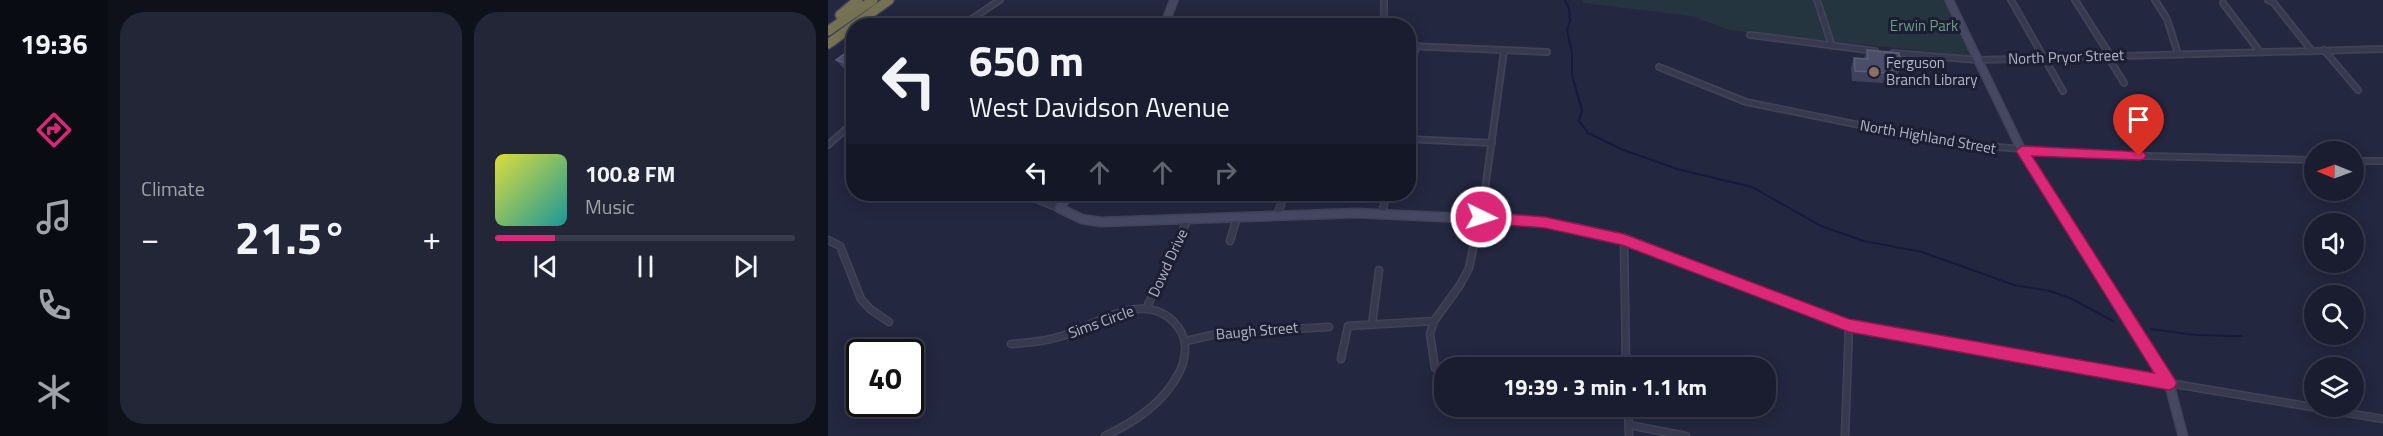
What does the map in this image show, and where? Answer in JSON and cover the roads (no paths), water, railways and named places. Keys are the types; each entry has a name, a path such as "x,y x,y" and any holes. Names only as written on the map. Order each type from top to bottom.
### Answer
{"highway":[{"path":"828,24 858,0"},
{"path":"847,18 873,0"},
{"path":"864,18 889,0"},
{"path":"828,31 846,19"},
{"path":"828,44 846,31"}],"street":[{"path":"973,18 1000,0"},
{"path":"1167,18 1174,0"},
{"path":"1384,0 1384,18"},
{"path":"1817,0 1832,46"},
{"path":"1949,0 2022,151 2169,383 2183,436"},
{"path":"2011,0 2063,91"},
{"path":"2075,0 2110,55 2109,60 2124,83"},
{"path":"2156,0 2167,19 2178,54"},
{"path":"2270,1 2312,51"},
{"path":"2223,3 2260,52"},
{"name":"North Pryor Street","path":"1750,35 1832,46 1978,60 2383,49"},
{"path":"1416,46 1546,52"},
{"path":"2324,50 2358,90"},
{"path":"1434,357 1430,333 1434,321 1460,285 1469,268 1481,217 1504,51"},
{"name":"North Highland Street","path":"1659,67 1746,102 1937,141 2022,151 2304,160"},
{"path":"828,145 846,129"},
{"path":"1416,139 1492,143"},
{"path":"2364,161 2383,161"},
{"path":"1042,201 1082,219 1101,222 1382,213 1545,222 1624,239 1849,326 2383,419"},
{"path":"1059,208 1064,201"},
{"path":"1277,216 1282,201"},
{"path":"1382,213 1385,201"},
{"path":"1230,241 1237,217"},
{"name":"Dowd Drive","path":"1147,307 1188,219"},
{"path":"1624,239 1626,357"},
{"path":"828,240 840,246 845,254 861,299 870,309 890,322"},
{"path":"1372,325 1380,270"},
{"name":"Sims Circle","path":"1011,345 1051,339 1116,313 1147,307 1163,311 1175,320 1186,341"},
{"path":"1341,359 1348,326 1434,321"},
{"path":"1845,436 1849,326"},
{"name":"Baugh Street","path":"1186,341 1221,333 1329,327"},
{"path":"1105,436 1142,417 1165,395 1175,383 1182,367 1186,341"},
{"path":"1629,417 1629,436"},
{"path":"1629,425 1686,436"}],"waterway":[{"path":"1565,0 1569,9 1570,21 1567,30 1572,53 1572,75 1582,110 1579,121 1588,133 1621,149 1677,169 1752,187 1821,226 1864,241 1922,252 2014,285 2050,291 2070,298 2113,321"},
{"path":"2151,329 2196,335 2242,336"}],"place":[{"name":"Ferguson Branch Library","path":"1874,72"}],"park label":[{"name":"Erwin Park","path":"1924,26"}]}
